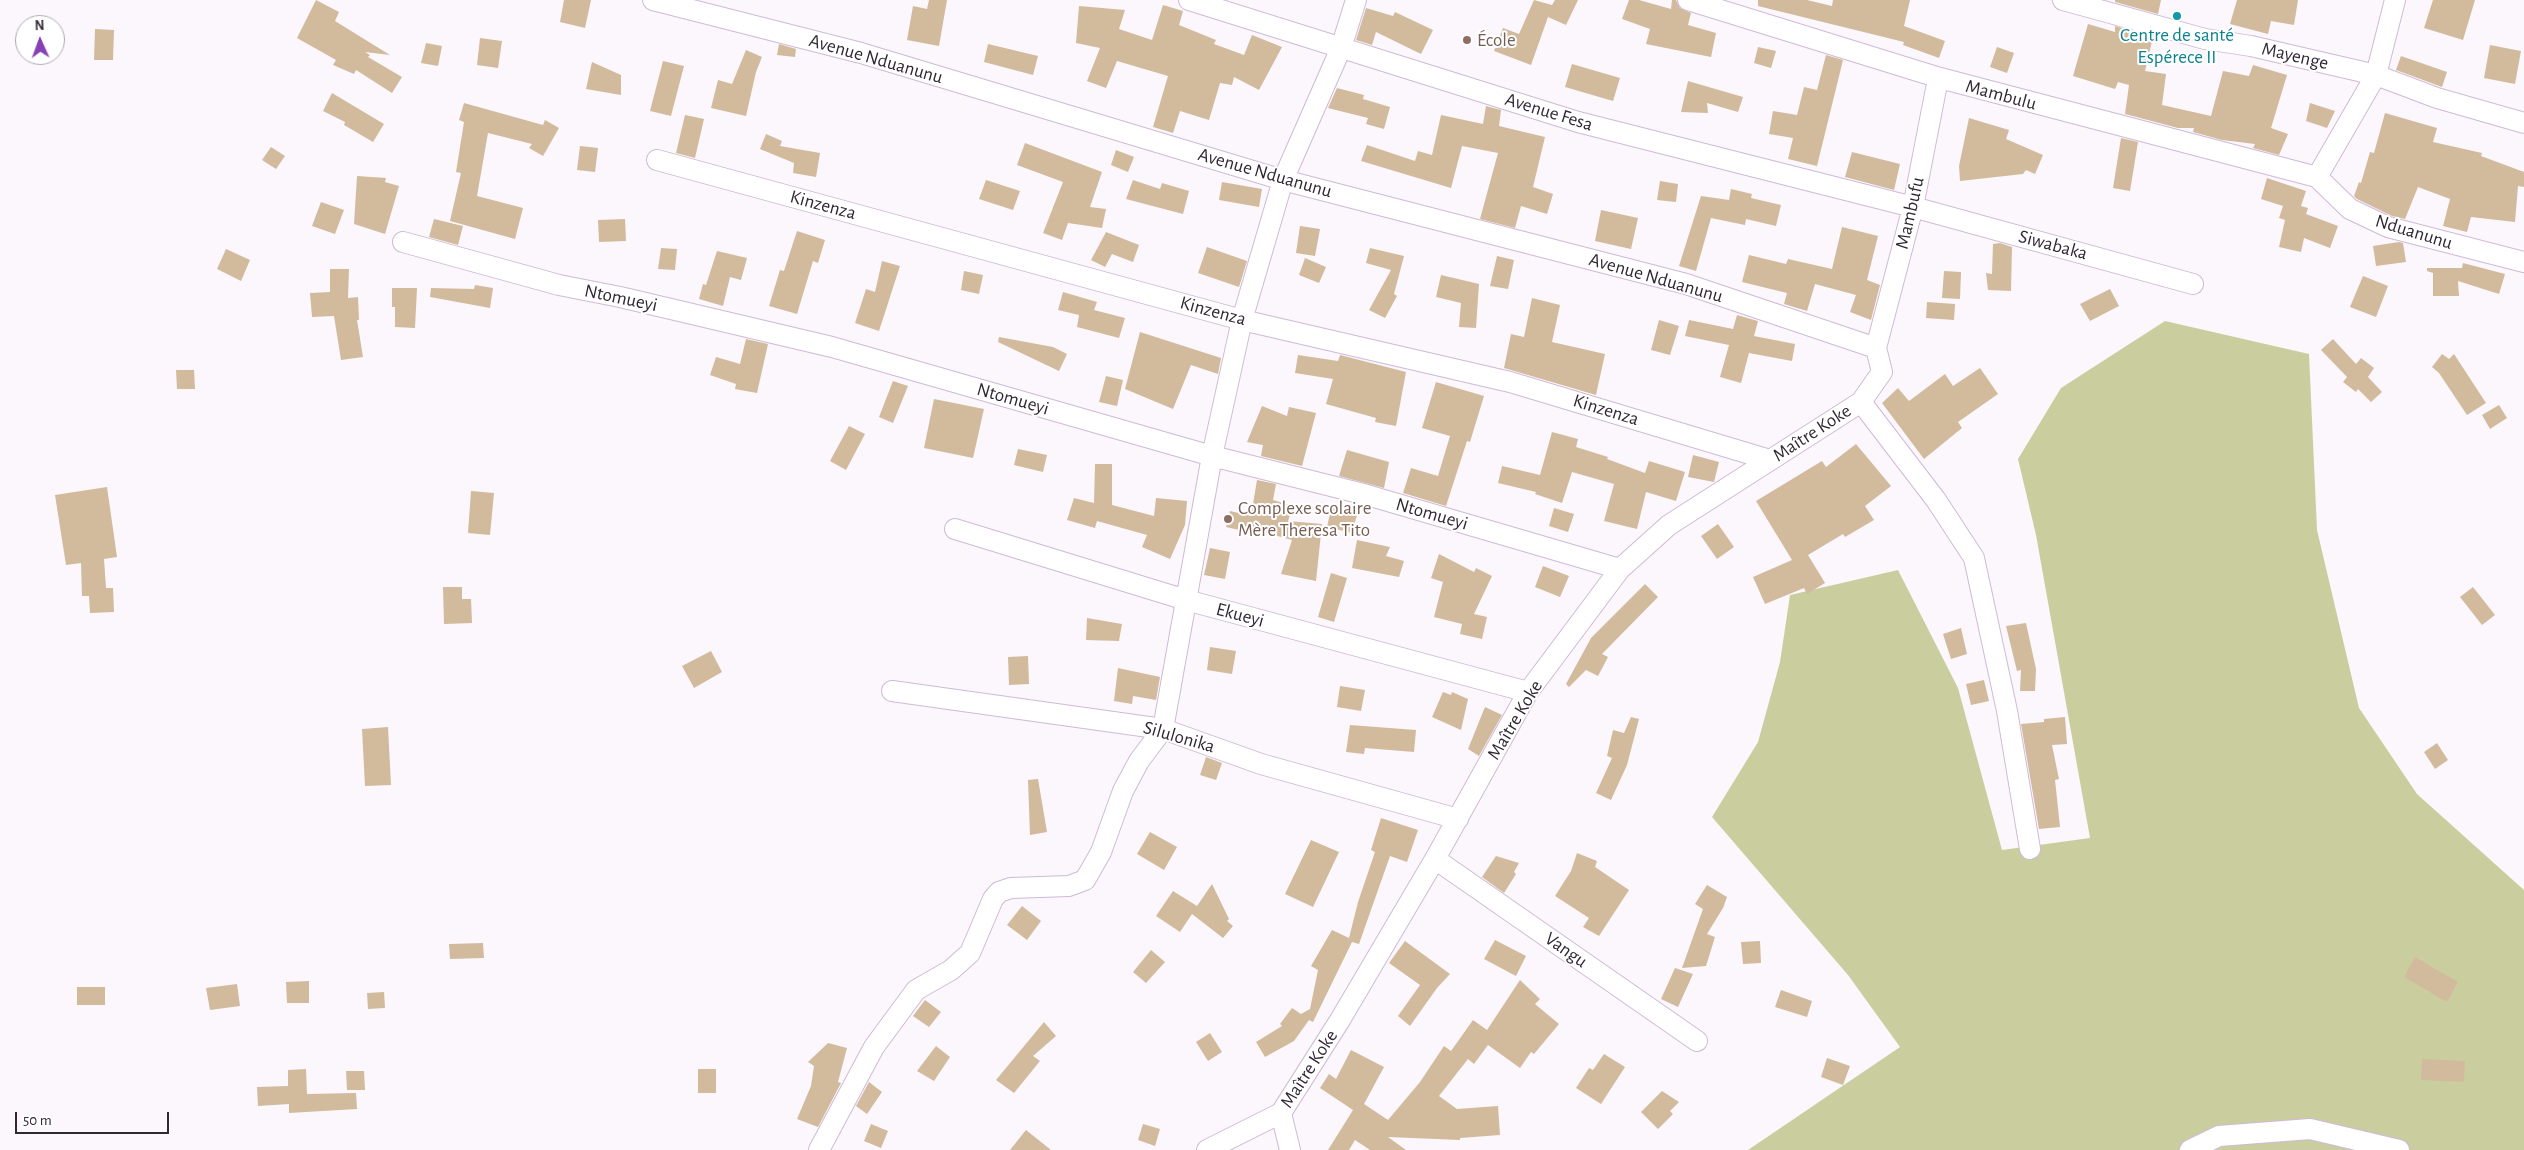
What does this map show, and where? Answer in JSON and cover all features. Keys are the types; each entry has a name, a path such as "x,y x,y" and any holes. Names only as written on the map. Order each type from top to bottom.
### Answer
{"street":[{"name":"Avenue Nduanunu","path":"653,0 861,53 1282,180 1686,284 1876,348"},
{"name":"Avenue Fesa","path":"1189,0 1578,122 1913,207"},
{"path":"819,1150 874,1047 916,990 929,980 951,970 970,953 994,899 999,892 1011,888 1069,886 1085,880 1101,852 1123,791 1139,761 1163,728 1212,456 1242,320 1282,180 1341,48 1356,0"},
{"name":"Mambulu","path":"1688,0 1940,78 2317,177"},
{"name":"Mayenge","path":"2063,0 2205,40 2251,46 2376,75 2437,98 2524,123"},
{"path":"2317,177 2376,75 2395,0"},
{"name":"Mambufu","path":"1876,348 1913,207 1936,89 1940,78"},
{"name":"Kinzenza","path":"657,160 1242,320 1510,382 1770,460"},
{"name":"Nduanunu","path":"2317,177 2350,209 2388,227 2524,262"},
{"name":"Siwabaka","path":"1913,207 2193,284"},
{"name":"Ntomueyi","path":"402,242 559,285 620,297 832,347 1212,456 1367,495 1620,568"},
{"name":"Maître Koke","path":"1208,1150 1281,1113 1340,1020 1434,860 1528,692 1620,568 1669,525 1861,402 1882,372 1876,348"},
{"path":"1861,402 1936,500 1974,558 2007,711 2030,849"},
{"name":"Ekueyi","path":"955,529 1186,600 1528,692"},
{"name":"Silulonika","path":"892,691 1163,728 1261,764 1458,819"},
{"name":"Vangu","path":"1434,860 1698,1041"},
{"path":"1281,1113 1290,1150"},
{"path":"2190,1150 2219,1136 2310,1129 2399,1150"}],"green space":[{"path":"2165,321 2309,354 2317,530 2359,708 2417,794 2524,890 2524,1150 1748,1150 1900,1047 1848,975 1712,817 1758,742 1780,662 1790,595 1898,570 1958,688 2002,850 2090,838 2036,535 2018,459 2061,388"}],"building":[{"path":"316,0 339,12 335,21 390,55 365,52 370,55 368,57 402,77 392,93 356,70 354,74 333,65 336,60 297,38"},
{"path":"564,0 591,0 585,28 560,22"},
{"path":"929,0 947,0 939,46 907,40 913,6 927,9"},
{"path":"1534,0 1552,5 1555,0 1578,0 1566,25 1548,17 1531,65 1494,51 1503,28 1519,34"},
{"path":"1629,0 1639,0 1671,9 1672,0 1676,0 1680,8 1691,13 1688,25 1716,33 1711,57 1646,44 1650,29 1622,19"},
{"path":"1758,0 1807,0 1832,6 1833,0 1910,0 1904,26 1945,41 1939,58 1903,45 1904,42 1758,6"},
{"path":"2115,0 2161,0 2158,14 2115,2"},
{"path":"2237,0 2298,0 2294,25 2271,21 2268,34 2230,24"},
{"path":"2433,0 2475,0 2463,40 2424,28"},
{"path":"1163,5 1183,11 1179,25 1216,40 1214,44 1244,55 1252,35 1282,47 1259,90 1234,77 1232,85 1220,83 1209,120 1180,111 1173,133 1153,127 1168,76 1117,61 1106,88 1087,81 1100,48 1076,43 1079,6 1125,10 1119,29 1152,40"},
{"path":"1366,8 1393,16 1395,12 1433,30 1421,54 1376,32 1372,45 1356,40"},
{"path":"2088,24 2115,32 2115,26 2153,37 2145,71 2166,74 2162,105 2211,116 2223,71 2249,76 2253,65 2287,75 2271,128 2288,134 2279,155 2253,148 2255,144 2222,140 2193,132 2194,128 2178,128 2125,114 2129,85 2118,82 2115,89 2073,76"},
{"path":"95,29 114,30 113,60 94,60"},
{"path":"480,38 502,41 498,68 477,65"},
{"path":"426,43 442,46 438,66 421,63"},
{"path":"779,44 796,49 795,57 777,55"},
{"path":"988,44 1038,56 1033,75 984,62"},
{"path":"2490,45 2521,51 2515,84 2484,78"},
{"path":"1758,47 1776,51 1771,68 1754,63"},
{"path":"1997,47 2014,53 2007,73 1990,67"},
{"path":"746,50 762,57 756,72 746,116 711,108 718,80 732,84"},
{"path":"1826,55 1843,60 1817,166 1788,159 1793,138 1769,134 1773,111 1797,115 1804,87 1817,90"},
{"path":"2401,56 2447,72 2442,87 2396,70"},
{"path":"663,61 684,66 671,116 650,111"},
{"path":"592,62 621,75 621,95 586,89"},
{"path":"1572,64 1620,78 1613,101 1565,87"},
{"path":"1688,81 1743,97 1738,112 1707,103 1708,113 1681,112"},
{"path":"1337,88 1364,95 1363,99 1390,107 1384,129 1366,124 1368,118 1328,108"},
{"path":"332,93 384,124 373,142 344,125 345,122 323,111"},
{"path":"464,103 543,125 545,120 559,128 543,156 529,148 532,144 488,133 477,196 523,208 515,239 450,221 461,173 456,172 464,122 459,120"},
{"path":"2310,103 2335,111 2327,128 2306,121"},
{"path":"1486,106 1501,110 1499,126 1545,137 1533,187 1553,194 1547,214 1521,206 1515,228 1480,219 1498,153 1462,146 1451,188 1361,161 1367,145 1415,161 1418,151 1432,155 1441,115 1483,124"},
{"path":"2385,113 2437,128 2433,142 2482,153 2481,156 2524,172 2524,187 2518,186 2515,222 2471,217 2467,232 2443,226 2450,199 2418,187 2405,219 2392,216 2357,199 2354,196 2359,182 2361,183 2370,152 2374,153"},
{"path":"685,115 704,119 695,158 676,153"},
{"path":"1969,118 2009,130 2006,139 2043,155 2035,174 2026,170 2023,174 1960,181 1959,166"},
{"path":"766,134 782,141 780,146 820,153 816,177 793,173 794,163 760,149"},
{"path":"2121,138 2138,142 2130,191 2113,188"},
{"path":"1025,143 1102,172 1090,207 1106,209 1102,228 1068,223 1062,240 1043,233 1063,182 1017,165"},
{"path":"580,146 598,148 595,172 577,170"},
{"path":"271,147 285,156 276,169 262,160"},
{"path":"1116,150 1134,157 1128,172 1111,165"},
{"path":"1852,152 1900,164 1894,190 1845,177"},
{"path":"357,176 386,178 385,182 399,186 385,234 354,224"},
{"path":"2267,178 2306,191 2301,206 2308,208 2306,214 2338,226 2330,248 2304,238 2301,252 2279,247 2285,220 2279,218 2283,206 2261,199"},
{"path":"986,180 1020,191 1013,210 979,199"},
{"path":"1133,180 1160,189 1162,183 1189,191 1183,214 1126,199"},
{"path":"1660,181 1678,184 1676,202 1657,200"},
{"path":"1222,182 1262,189 1259,207 1219,200"},
{"path":"1731,189 1752,194 1751,198 1781,205 1776,226 1746,219 1745,225 1711,218 1696,271 1679,266 1701,196 1729,200"},
{"path":"321,202 344,210 335,234 312,226"},
{"path":"1601,210 1638,218 1631,249 1595,241"},
{"path":"434,219 463,226 458,245 429,237"},
{"path":"625,219 626,241 599,242 598,220"},
{"path":"1300,226 1320,229 1315,256 1296,253"},
{"path":"1842,227 1878,236 1867,280 1880,285 1871,320 1850,312 1856,295 1815,284 1807,311 1784,304 1787,293 1742,282 1749,255 1786,264 1788,259 1832,269"},
{"path":"797,231 825,240 818,263 813,261 797,314 769,306 780,270 784,271"},
{"path":"1106,232 1139,245 1133,262 1112,254 1105,267 1091,260"},
{"path":"2000,243 2012,247 2011,291 1988,290 1986,273 1992,274 1993,244"},
{"path":"2403,243 2406,262 2376,266 2373,246"},
{"path":"1207,247 1247,261 1239,287 1198,273"},
{"path":"661,248 677,249 675,270 658,269"},
{"path":"1370,248 1404,256 1394,294 1397,296 1385,318 1369,310 1391,270 1366,263"},
{"path":"226,249 250,260 241,281 217,269"},
{"path":"717,251 747,258 741,280 730,277 723,306 699,299 703,284 706,285"},
{"path":"1497,256 1514,260 1508,289 1490,286"},
{"path":"1305,258 1326,267 1319,283 1299,275"},
{"path":"882,261 900,266 879,331 855,323 866,289 875,292"},
{"path":"2463,263 2505,274 2499,294 2458,281 2459,296 2433,296 2433,273 2427,271 2427,268 2462,268"},
{"path":"330,269 349,269 348,298 358,297 359,320 357,320 363,357 341,360 334,316 312,317 310,293 330,292"},
{"path":"964,271 983,275 979,294 961,290"},
{"path":"1944,271 1961,272 1960,299 1942,298"},
{"path":"1441,275 1479,284 1476,328 1459,327 1461,303 1436,297"},
{"path":"2363,276 2388,286 2376,317 2350,307"},
{"path":"475,285 493,288 490,308 430,297 431,288 474,289"},
{"path":"392,288 417,288 415,328 395,327 395,307 392,307"},
{"path":"2110,289 2119,306 2090,321 2080,304"},
{"path":"1063,292 1097,302 1094,310 1125,318 1119,338 1077,327 1079,315 1058,310"},
{"path":"1532,298 1560,305 1552,342 1605,354 1596,395 1504,368 1511,334 1524,337"},
{"path":"1927,302 1955,304 1954,320 1926,318"},
{"path":"1737,315 1758,321 1754,336 1795,344 1792,361 1749,353 1741,383 1720,377 1729,345 1685,336 1689,320 1733,329"},
{"path":"1659,320 1679,326 1670,355 1651,350"},
{"path":"1140,332 1221,358 1218,374 1191,365 1173,409 1125,389"},
{"path":"999,337 1053,347 1067,354 1059,371 998,342"},
{"path":"746,339 768,344 757,393 735,389 736,384 710,375 716,357 740,364"},
{"path":"2333,339 2356,364 2361,358 2374,368 2368,377 2382,392 2371,402 2358,389 2356,392 2343,382 2347,377 2321,350"},
{"path":"2442,354 2449,359 2454,354 2486,403 2467,415 2439,373 2432,367"},
{"path":"1298,355 1338,361 1340,355 1406,372 1396,426 1375,422 1376,418 1326,404 1333,379 1295,373"},
{"path":"1980,368 1998,394 1958,422 1962,428 1924,459 1882,403 1898,388 1909,401 1945,374 1953,386"},
{"path":"176,370 194,370 195,389 177,389"},
{"path":"1106,376 1123,380 1117,406 1099,402"},
{"path":"893,381 908,386 893,423 879,417"},
{"path":"1436,382 1484,396 1470,442 1467,441 1446,506 1403,493 1411,468 1438,476 1450,436 1422,428"},
{"path":"934,399 984,409 973,458 924,448"},
{"path":"2499,405 2507,418 2490,429 2482,415"},
{"path":"1262,406 1287,416 1289,407 1316,413 1302,466 1261,456 1263,445 1247,442"},
{"path":"849,426 865,434 846,470 830,461"},
{"path":"1552,432 1578,439 1576,447 1608,457 1607,459 1645,473 1649,461 1685,472 1676,501 1646,492 1637,529 1604,521 1614,484 1572,472 1562,503 1535,494 1536,492 1498,483 1502,466 1540,475"},
{"path":"1856,444 1891,486 1865,506 1874,520 1845,537 1843,534 1808,555 1825,583 1807,594 1804,588 1765,604 1753,577 1792,560 1756,501 1822,461 1826,467"},
{"path":"1018,449 1047,455 1043,472 1014,465"},
{"path":"1347,450 1389,462 1384,488 1339,476"},
{"path":"1693,455 1719,462 1714,482 1688,477"},
{"path":"1095,464 1112,464 1112,505 1154,516 1156,498 1187,501 1185,525 1170,559 1142,547 1147,535 1097,521 1095,528 1067,520 1074,498 1094,503"},
{"path":"1257,480 1276,484 1273,500 1293,506 1288,521 1322,524 1316,581 1281,574 1292,540 1249,528 1248,532 1226,527 1230,511 1251,516"},
{"path":"107,487 117,557 104,559 106,588 113,588 114,612 90,613 89,596 82,596 81,563 66,565 55,495"},
{"path":"471,491 494,493 490,535 468,533"},
{"path":"1332,505 1357,515 1352,533 1327,527"},
{"path":"1554,508 1574,514 1568,532 1549,526"},
{"path":"1718,524 1734,547 1717,559 1701,536"},
{"path":"1357,540 1390,547 1386,556 1404,561 1399,577 1352,568"},
{"path":"1210,548 1230,552 1225,579 1204,575"},
{"path":"1439,554 1474,572 1476,568 1492,576 1474,614 1487,617 1482,639 1460,634 1462,624 1434,617 1443,582 1431,578"},
{"path":"1543,566 1569,576 1560,597 1535,587"},
{"path":"1331,573 1347,578 1334,622 1318,617"},
{"path":"1645,584 1658,597 1602,654 1608,657 1598,676 1586,670 1569,687 1566,684 1591,638"},
{"path":"443,587 462,587 462,599 471,599 472,623 444,624"},
{"path":"2473,587 2495,615 2482,625 2460,597"},
{"path":"1087,618 1122,624 1119,641 1086,640"},
{"path":"2026,623 2036,669 2035,691 2020,691 2021,670 2017,671 2006,626"},
{"path":"1961,628 1967,654 1951,659 1943,634"},
{"path":"1210,647 1236,651 1232,674 1207,670"},
{"path":"711,651 722,672 694,688 682,666"},
{"path":"1028,656 1029,684 1009,685 1008,657"},
{"path":"1118,668 1160,677 1156,700 1133,696 1132,704 1114,701"},
{"path":"1984,680 1989,701 1971,705 1966,684"},
{"path":"1340,686 1365,690 1361,711 1337,707"},
{"path":"1443,692 1451,695 1452,692 1468,699 1461,730 1432,717"},
{"path":"1485,707 1502,715 1479,756 1468,749"},
{"path":"1631,717 1639,719 1627,765 1611,800 1596,793 1612,758 1607,756 1613,730 1624,733"},
{"path":"2065,717 2067,744 2052,745 2059,779 2055,780 2060,827 2039,829 2021,724 2044,722 2044,719"},
{"path":"1350,725 1416,730 1414,752 1365,748 1364,754 1346,752"},
{"path":"388,727 391,785 365,786 362,729"},
{"path":"2437,743 2448,760 2435,769 2424,752"},
{"path":"1206,757 1222,763 1216,780 1200,775"},
{"path":"1038,779 1047,832 1030,835 1028,780"},
{"path":"1381,818 1418,830 1407,862 1390,856 1359,944 1352,942 1313,1022 1309,1020 1294,1041 1265,1057 1256,1042 1282,1026 1280,1024 1292,1008 1301,1014 1310,1009 1318,970 1311,966 1332,930 1349,938 1358,902 1375,852 1371,850"},
{"path":"1150,832 1177,847 1164,870 1137,854"},
{"path":"1311,840 1339,852 1313,907 1285,894"},
{"path":"1577,853 1597,861 1595,867 1629,890 1599,936 1583,927 1589,918 1555,896 1571,871"},
{"path":"1496,856 1519,863 1514,872 1516,874 1504,893 1482,877"},
{"path":"1212,884 1229,919 1227,921 1233,926 1223,938 1192,914 1180,932 1156,916 1173,891 1197,906"},
{"path":"1707,885 1727,897 1723,908 1707,934 1715,937 1706,966 1682,968 1703,909 1695,904"},
{"path":"1022,906 1041,921 1027,940 1007,925"},
{"path":"1495,940 1526,956 1516,976 1484,959"},
{"path":"1405,941 1450,974 1437,988 1410,1026 1398,1016 1420,985 1389,963"},
{"path":"1760,941 1761,963 1743,964 1741,942"},
{"path":"483,943 484,958 450,959 449,944"},
{"path":"1151,950 1165,962 1146,983 1133,972"},
{"path":"2415,957 2458,982 2447,1002 2404,977"},
{"path":"1675,968 1693,974 1678,1007 1661,999"},
{"path":"1520,980 1540,999 1535,1004 1559,1024 1534,1054 1531,1052 1520,1068 1488,1045 1474,1064 1468,1059 1439,1096 1457,1109 1498,1106 1500,1135 1460,1138 1460,1140 1388,1137 1406,1150 1370,1150 1355,1140 1349,1150 1328,1150 1353,1110 1320,1088 1329,1074 1336,1079 1351,1050 1384,1067 1364,1104 1388,1120 1420,1082 1444,1046 1451,1051 1473,1020 1487,1030"},
{"path":"309,981 309,1003 287,1003 286,982"},
{"path":"237,984 240,1006 210,1010 206,988"},
{"path":"77,987 105,987 105,1005 77,1005"},
{"path":"1781,990 1812,1001 1807,1017 1775,1007"},
{"path":"384,992 385,1008 368,1009 367,993"},
{"path":"925,1000 941,1012 929,1027 913,1016"},
{"path":"1044,1022 1056,1036 1033,1056 1040,1061 1014,1093 996,1080"},
{"path":"1210,1033 1222,1052 1208,1061 1196,1042"},
{"path":"828,1043 847,1048 838,1082 841,1083 818,1127 797,1119 811,1086 814,1066 808,1062"},
{"path":"936,1046 950,1057 934,1081 917,1071"},
{"path":"1604,1054 1625,1067 1601,1104 1576,1088 1589,1068 1593,1070"},
{"path":"1827,1058 1850,1066 1843,1085 1821,1077"},
{"path":"2422,1059 2465,1061 2464,1082 2421,1080"},
{"path":"306,1069 307,1094 356,1093 357,1109 289,1113 289,1104 258,1106 257,1087 288,1086 288,1070"},
{"path":"698,1069 716,1069 716,1093 698,1093"},
{"path":"346,1071 364,1071 365,1090 347,1090"},
{"path":"869,1082 882,1092 867,1114 856,1106"},
{"path":"1662,1091 1679,1102 1670,1111 1673,1114 1658,1129 1641,1112"},
{"path":"871,1124 888,1131 881,1148 864,1141"},
{"path":"1143,1124 1160,1129 1155,1146 1138,1140"},
{"path":"1026,1130 1051,1150 1010,1150"}],"place":[{"name":"Centre de santé Espérece II","path":"2177,16"},
{"name":"École","path":"1467,40"},
{"name":"Complexe scolaire Mère Theresa Tito","path":"1228,519"}]}
